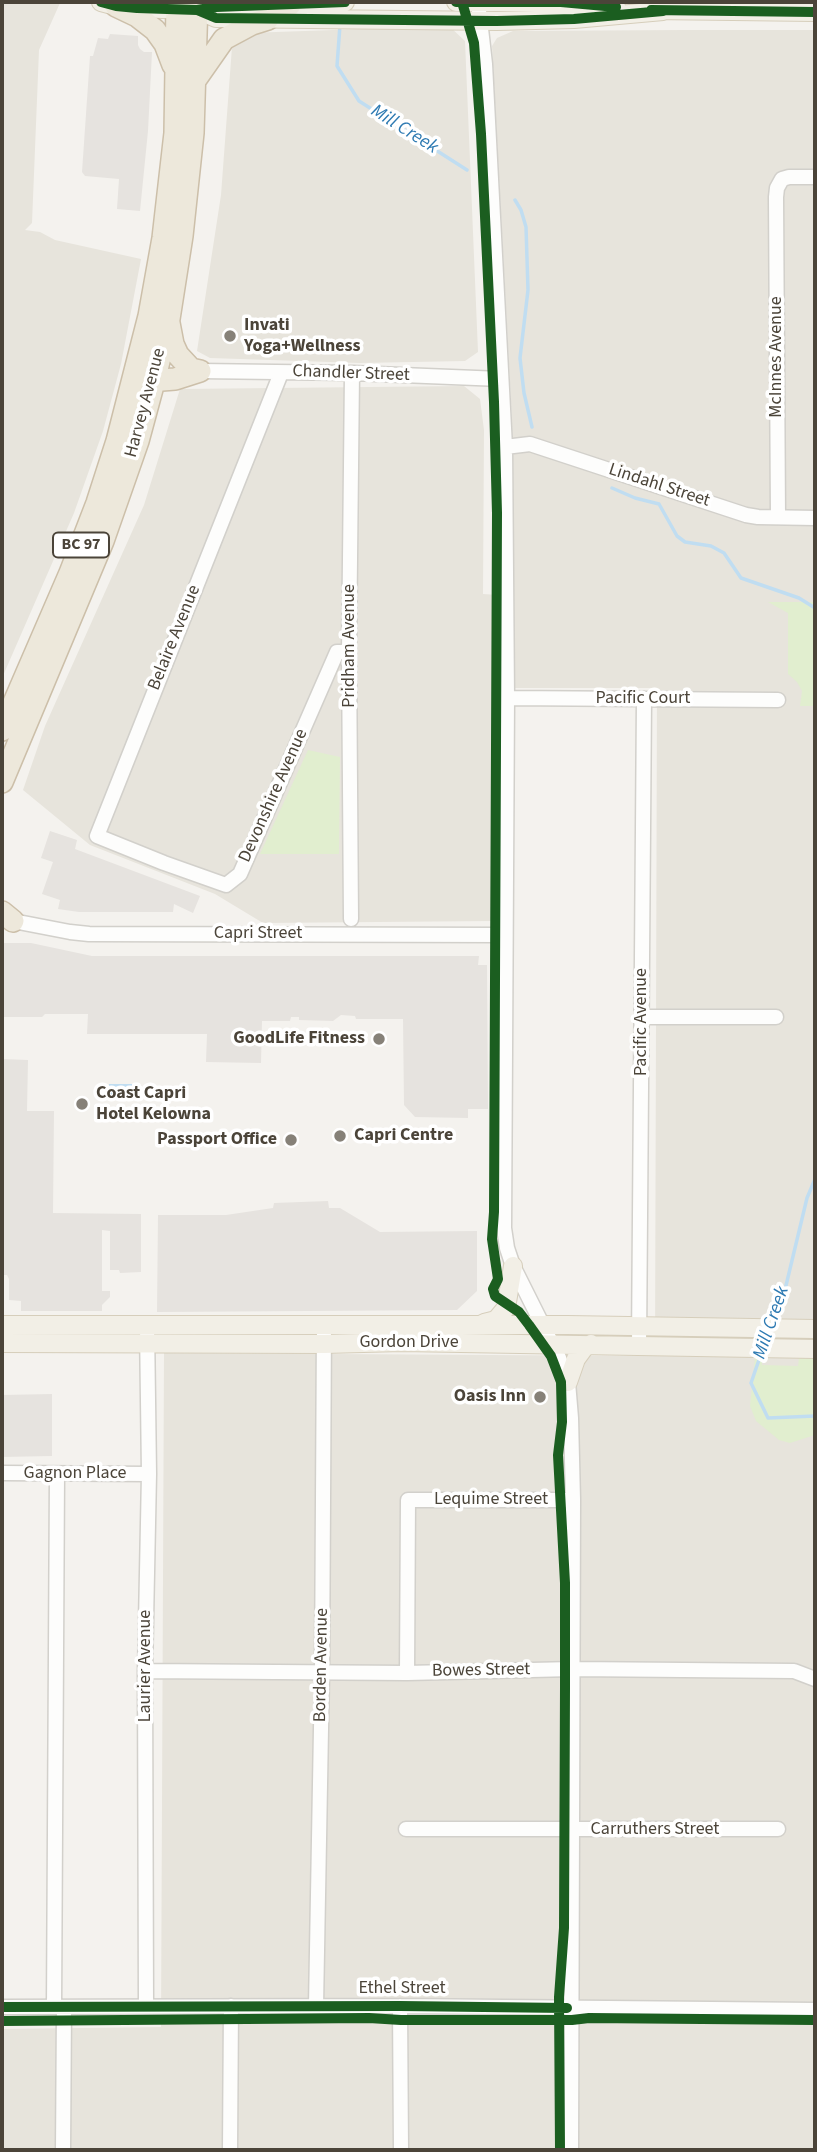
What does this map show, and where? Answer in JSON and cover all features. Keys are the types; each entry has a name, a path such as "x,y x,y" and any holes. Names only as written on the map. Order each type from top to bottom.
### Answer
{"highway":[{"path":"114,3 155,30 186,79 224,39 276,9"},
{"name":"Harvey Avenue","path":"2,782 103,541 138,441 155,378 169,319 182,236 193,133 186,79 187,6"},
{"name":"Harvey Avenue","path":"2,730 70,573 117,441 140,353 163,238 175,133 186,79"},
{"path":"169,319 173,344 178,355 191,369 200,371"},
{"path":"140,353 155,378 175,379 200,371"}],"main road":[{"path":"187,6 216,18 276,9 319,12 345,2"},
{"path":"456,2 561,2 815,12"},
{"path":"114,3 276,9 319,12 367,20 481,21 574,19 663,6"},
{"path":"477,1324 496,1320 506,1308 513,1266"},
{"name":"Gordon Drive","path":"2,1343 324,1325 477,1324 815,1329"},
{"name":"Gordon Drive","path":"2,1325 324,1344 402,1342 815,1349"},
{"path":"568,1382 576,1359 584,1348 591,1344"}],"street":[{"path":"478,2 484,42 505,447 507,698 504,1228 513,1266 568,1382 571,1418 571,2150"},
{"name":"McInnes Avenue","path":"778,517 776,197 782,179 815,177"},
{"name":"Chandler Street","path":"200,371 502,379"},
{"name":"Belaire Avenue","path":"164,863 97,836 281,373"},
{"name":"Pridham Avenue","path":"351,919 349,652 352,373"},
{"name":"Lindahl Street","path":"505,447 530,444 746,516 815,517"},
{"name":"Devonshire Avenue","path":"164,863 226,885 240,874 337,652 349,652"},
{"name":"Pacific Court","path":"507,698 778,700"},
{"name":"Pacific Avenue","path":"639,1345 644,699"},
{"name":"Capri Street","path":"5,918 89,934 505,936"},
{"path":"642,1017 776,1017"},
{"name":"Borden Avenue","path":"316,2006 324,1325"},
{"name":"Laurier Avenue","path":"146,2006 145,1671 149,1474 147,1334"},
{"name":"Gagnon Place","path":"2,1473 149,1474"},
{"path":"57,1474 59,2007 63,2150"},
{"name":"Lequime Street","path":"407,1673 408,1500 573,1500"},
{"name":"Bowes Street","path":"145,1671 794,1671 815,1679"},
{"name":"Carruthers Street","path":"406,1829 778,1829"},
{"path":"230,2150 231,2006"},
{"path":"400,2006 401,2150"},
{"name":"Ethel Street","path":"2,2007 400,2006 808,2010"}],"shaded area":[{"path":"2,2 60,3 39,50 32,223 25,230 40,232 55,240 141,259 121,364 103,431 74,513 2,678"},
{"path":"449,26 465,41 478,352 465,361 360,363 210,358 197,351 221,195 232,47 247,33"},
{"path":"815,30 815,2150 2,2150 2,2029 161,2027 164,1353 655,1356 657,688 494,688 493,921 263,923 215,894 90,845 23,790 45,726 144,505 180,389 464,386 480,399 484,430 483,594 514,596 512,420 492,46 497,38 513,31"},
{"path":"110,34 138,36 140,49 152,52 140,211 117,209 119,179 85,176 82,172 90,56 93,56 98,38 108,39"},
{"path":"50,831 77,840 75,849 200,896 193,913 174,904 173,912 79,912 58,909 60,900 42,894 53,862 41,858"},
{"path":"2,943 31,943 92,956 479,956 478,965 487,965 488,1109 468,1109 468,1118 415,1117 404,1105 403,1019 356,1019 355,1016 341,1015 333,1021 299,1020 299,1017 291,1017 290,1021 262,1021 261,1063 206,1062 207,1034 87,1034 88,1014 2,1017"},
{"path":"2,1059 28,1060 27,1111 54,1111 53,1213 141,1214 141,1272 120,1273 119,1270 110,1270 110,1231 102,1230 102,1291 110,1291 110,1297 102,1305 102,1311 21,1311 21,1301 9,1300 9,1279 7,1275 2,1275"},
{"path":"328,1201 329,1208 340,1208 380,1232 477,1231 477,1291 457,1310 157,1312 158,1215 226,1215 273,1208 274,1203"},
{"path":"52,1394 52,1456 2,1457 2,1395"}],"green space":[{"path":"768,602 815,602 815,706 800,706 802,691 788,674 788,613"},
{"path":"308,750 340,757 339,854 260,854"},
{"path":"755,1357 762,1357 762,1365 798,1366 799,1358 815,1358 815,1435 790,1443 779,1440 756,1421 750,1406"}],"water":[{"path":"109,1084 138,1084 138,1098 109,1098"}],"waterway":[{"name":"Mill Creek","path":"340,25 337,66 359,101 467,170"},
{"name":"Mill Creek","path":"515,200 526,227 528,290 520,358 532,427"},
{"name":"Mill Creek","path":"612,488 659,504 677,536 685,542 711,546 724,553 741,578 799,598 815,608"},
{"name":"Mill Creek","path":"773,1324 783,1298 807,1198 815,1179"},
{"name":"Mill Creek","path":"761,1354 751,1383 768,1418 815,1416"}],"cycle path":[{"path":"101,2 137,8 197,10 345,2"},
{"path":"456,2 561,2 616,7"},
{"path":"462,2 474,43 481,134 497,513 492,1239 498,1279 493,1289 495,1296 519,1312 529,1325 551,1356 561,1382 562,1422 558,1455 565,1583 565,1687 564,1928 559,1997 560,2150"},
{"path":"197,10 216,18 497,21 574,19 663,11"},
{"path":"651,10 815,12"},
{"path":"2,2007 567,2008"},
{"path":"2,2021 369,2018 815,2020"}],"place":[{"name":"Invati Yoga+Wellness","path":"230,336"},
{"name":"GoodLife Fitness","path":"379,1039"},
{"name":"Coast Capri Hotel Kelowna","path":"82,1104"},
{"name":"Capri Centre","path":"340,1136"},
{"name":"Passport Office","path":"291,1140"},
{"name":"Oasis Inn","path":"540,1397"}]}
